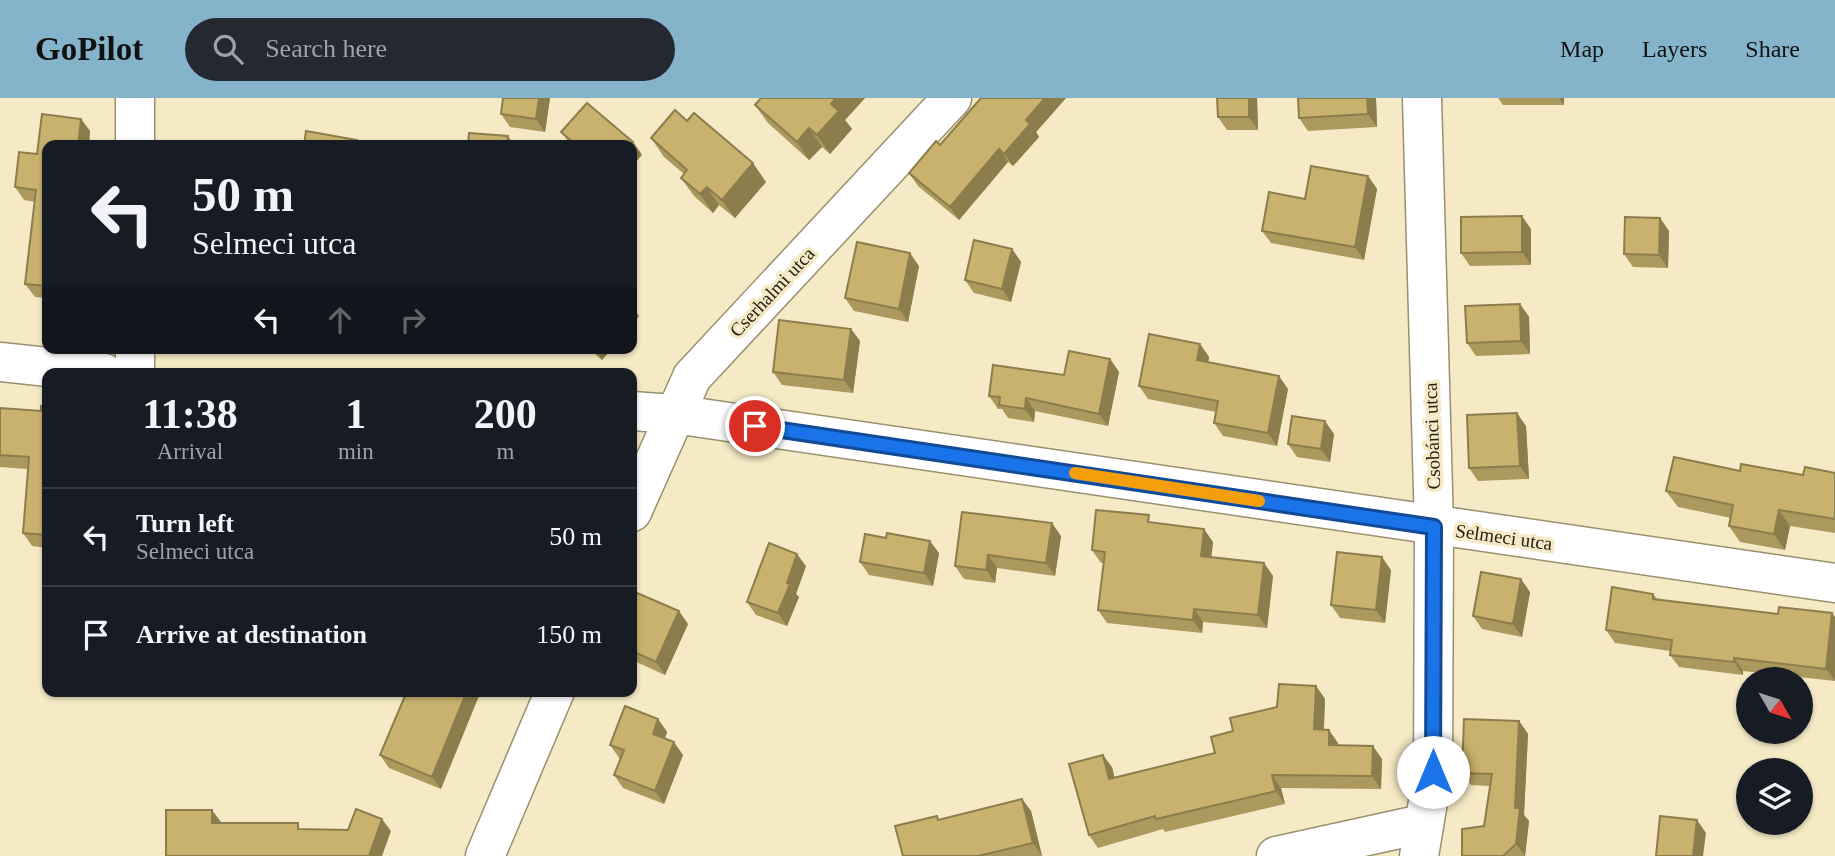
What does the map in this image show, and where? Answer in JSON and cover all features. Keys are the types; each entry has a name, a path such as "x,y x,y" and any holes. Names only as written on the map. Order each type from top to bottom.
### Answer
{"street":[{"path":"135,98 135,140"},
{"name":"Cserhalmi utca","path":"637,500 692,377 952,98"},
{"name":"Csobánci utca","path":"1420,840 1430,803 1433,772 1434,527 1422,98"},
{"path":"0,362 57,368"},
{"name":"Selmeci utca","path":"637,411 674,414 1434,527 1835,583"},
{"path":"485,856 552,697"},
{"path":"1276,856 1420,840"}],"building":[{"path":"503,98 539,98 536,119 501,114"},
{"path":"761,98 836,98 831,104 839,111 817,135 809,128 797,142 755,105"},
{"path":"981,98 1045,98 1026,120 1030,124 1004,154 999,149 950,207 909,173 936,141 940,145"},
{"path":"1217,98 1249,98 1249,117 1218,117"},
{"path":"1298,98 1367,98 1368,114 1299,118"},
{"path":"587,103 631,140 570,140 561,132"},
{"path":"675,110 687,121 694,113 753,163 722,200 707,187 700,194 681,178 687,170 651,138"},
{"path":"42,114 81,119 79,140 42,140 42,286 25,284 36,190 15,187 19,152 37,154"},
{"path":"306,131 357,140 305,140"},
{"path":"469,133 508,136 508,140 468,140"},
{"path":"1311,166 1368,176 1355,247 1262,231 1269,192 1305,199"},
{"path":"1522,216 1522,252 1461,253 1461,217"},
{"path":"1625,217 1660,218 1659,255 1624,254"},
{"path":"974,240 1012,249 1002,289 965,280"},
{"path":"857,242 910,253 899,309 845,298"},
{"path":"1520,304 1521,341 1467,343 1465,306"},
{"path":"779,320 851,329 844,380 773,372"},
{"path":"1149,334 1200,344 1197,360 1279,376 1268,433 1214,423 1218,401 1139,386"},
{"path":"1069,351 1110,359 1099,414 1026,398 1025,409 999,405 1000,397 989,396 993,365 1064,375"},
{"path":"41,406 42,535 23,533 29,457 0,455 0,408 41,411"},
{"path":"1517,413 1520,466 1469,468 1467,415"},
{"path":"1292,416 1325,421 1321,449 1288,444"},
{"path":"1674,457 1740,471 1741,464 1803,475 1805,467 1835,473 1835,519 1779,510 1774,534 1729,526 1733,505 1666,491"},
{"path":"1096,510 1149,515 1148,522 1204,529 1201,556 1264,563 1258,615 1194,609 1193,620 1098,610 1105,552 1092,550"},
{"path":"962,512 1052,523 1046,563 988,555 986,570 955,566"},
{"path":"887,533 930,541 924,573 860,562 865,534 886,538"},
{"path":"769,543 797,554 787,583 790,584 778,613 747,602"},
{"path":"1337,552 1382,557 1376,610 1331,605"},
{"path":"1481,572 1521,579 1513,624 1473,616"},
{"path":"1612,587 1653,594 1653,599 1778,614 1779,607 1832,613 1826,669 1734,658 1734,662 1670,655 1672,640 1606,630"},
{"path":"637,593 679,611 656,662 637,653"},
{"path":"1279,684 1316,686 1314,729 1329,730 1329,745 1373,746 1372,776 1272,775 1276,791 1156,819 1155,816 1089,835 1069,764 1103,755 1109,779 1215,753 1211,737 1233,731 1230,718 1277,707"},
{"path":"404,697 465,697 432,777 380,755"},
{"path":"625,706 658,719 653,734 674,742 655,791 614,775 624,750 610,745"},
{"path":"1464,719 1519,721 1515,808 1520,808 1516,844 1503,856 1462,856 1462,829 1484,826 1492,774 1462,773"},
{"path":"1022,799 1033,843 978,856 903,856 895,826 937,816 938,820"},
{"path":"356,809 382,819 369,856 166,856 166,810 212,810 212,823 298,823 298,829 348,830"},
{"path":"1660,816 1697,820 1693,856 1656,856"}],"slow traffic":[{"path":"1075,473 1259,501"}],"route":[{"path":"755,426 1434,527 1433,772"}]}
